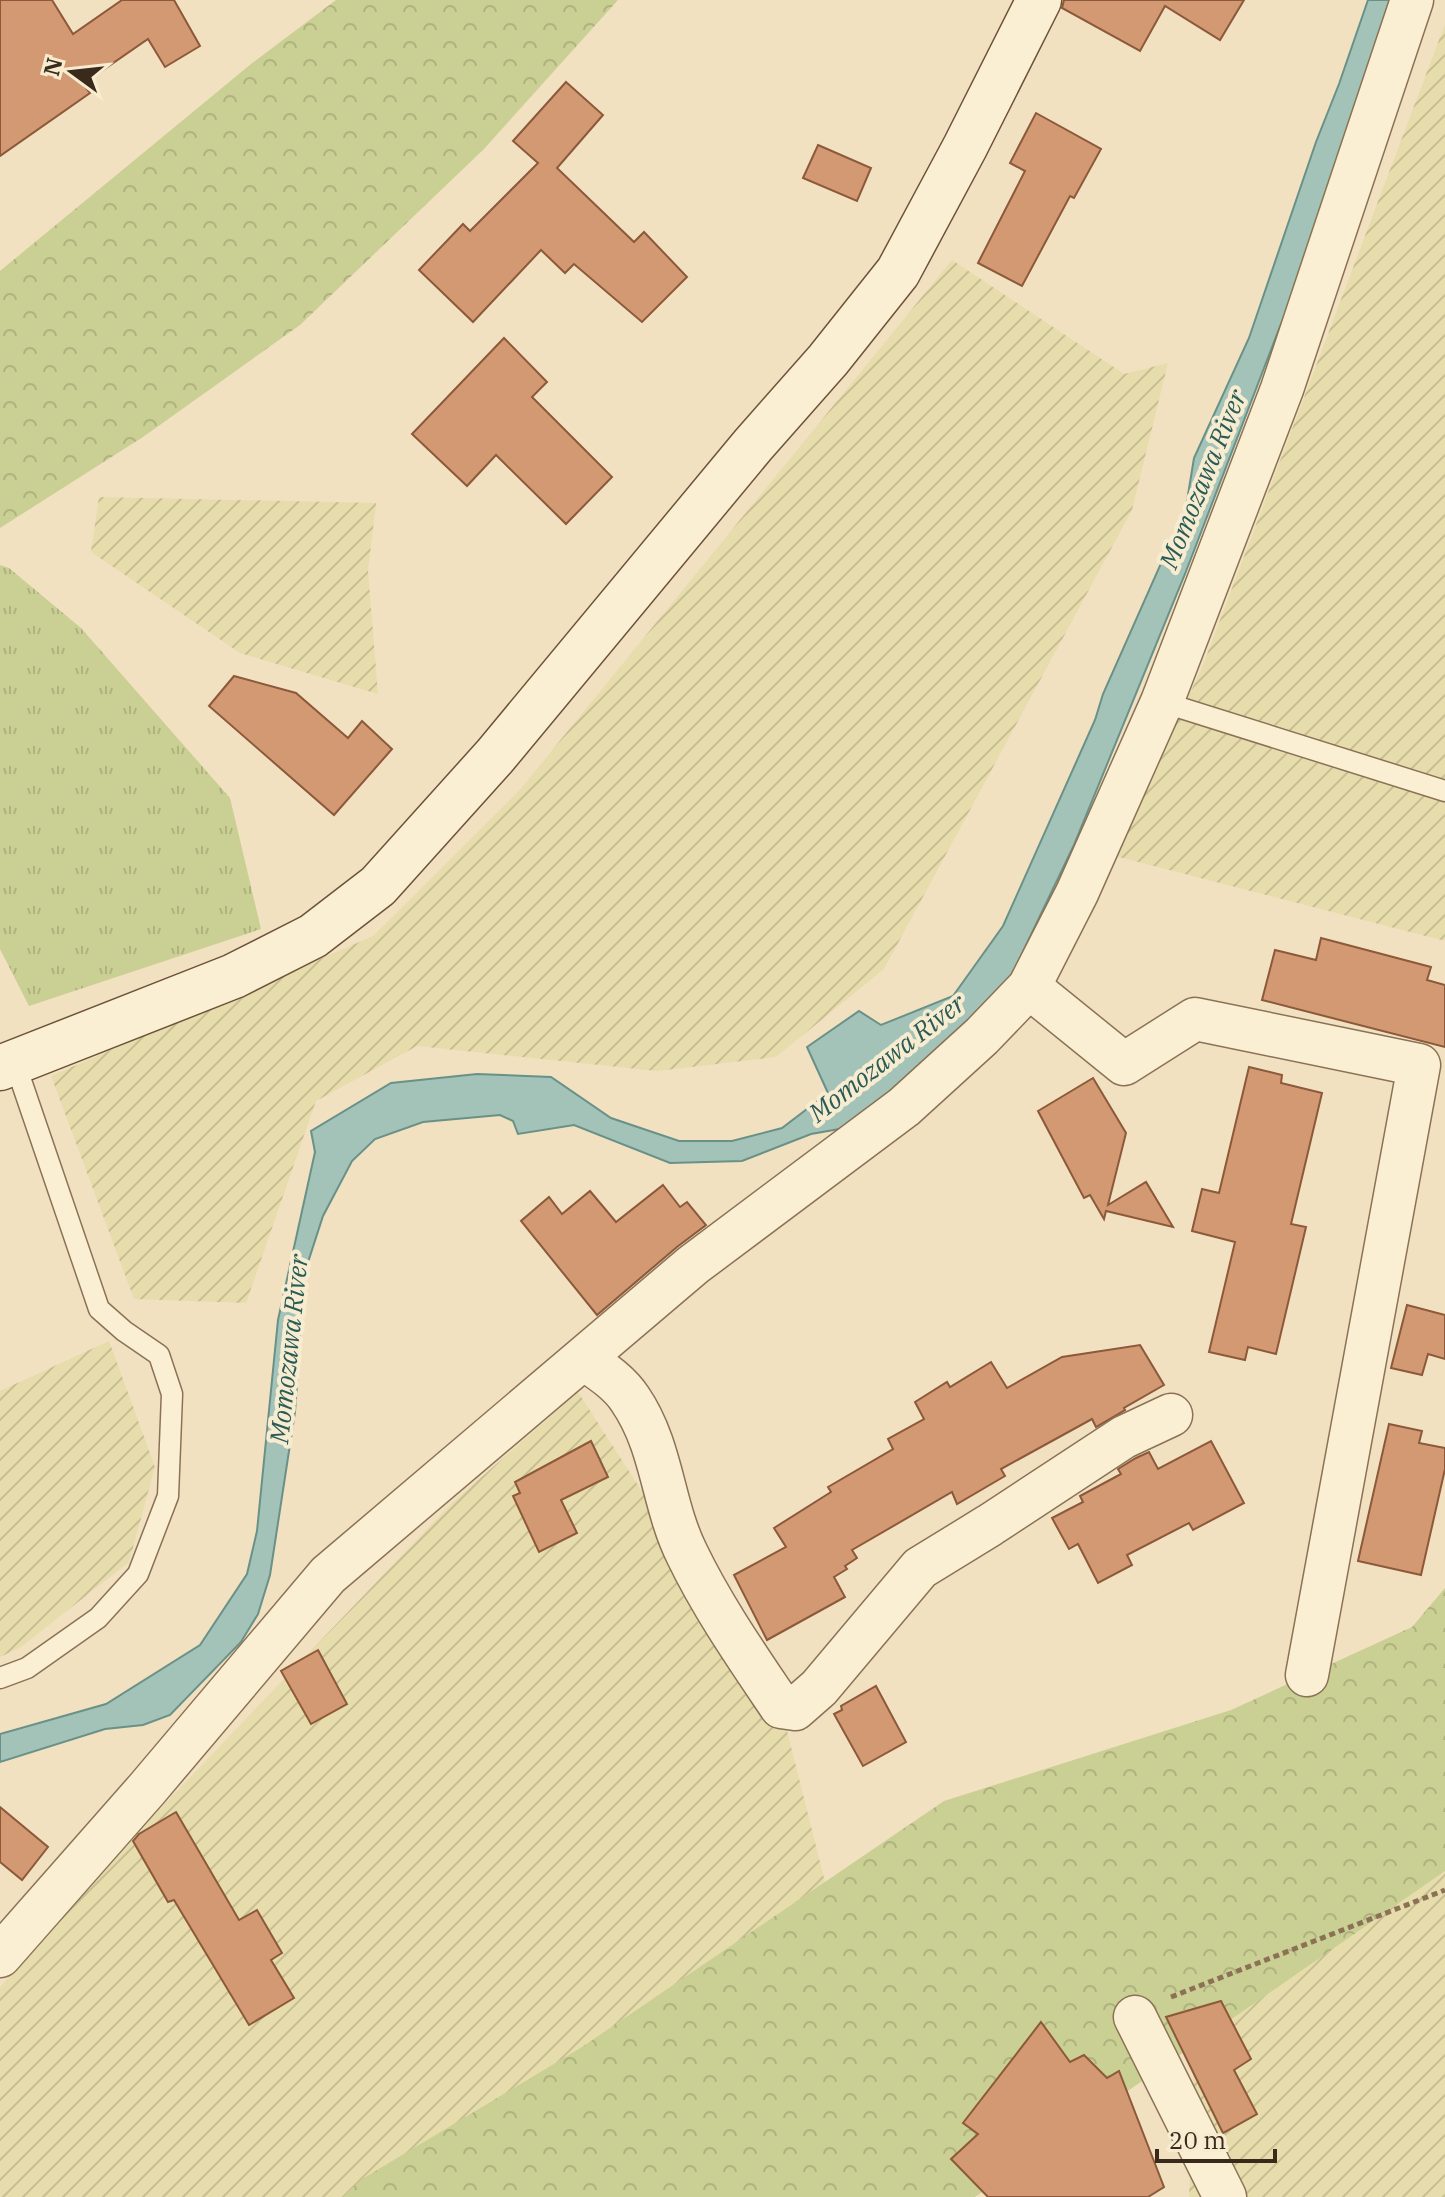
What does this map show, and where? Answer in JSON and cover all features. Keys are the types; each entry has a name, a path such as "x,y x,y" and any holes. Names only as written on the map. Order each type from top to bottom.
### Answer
{"street":[{"path":"8,1065 234,976 313,936 378,886 495,756 743,457 828,360 898,272 1039,0"},
{"path":"0,1956 147,1789 328,1575 693,1265 904,1107 982,1036 1029,987 1077,893 1162,702 1282,389 1412,0"},
{"path":"1029,987 1124,1064 1195,1019 1419,1065 1307,1675"},
{"path":"584,1359 611,1378 629,1397 648,1430 686,1552 734,1635 781,1707 795,1709 819,1688 920,1568 1124,1437 1171,1415"},
{"path":"1135,2017 1225,2197"}],"lane":[{"path":"1162,702 1445,791"},
{"path":"0,1678 27,1668 98,1618 138,1574 168,1496 172,1394 159,1355 99,1309 8,1065"}],"path":[{"path":"1135,2017 1160,2002 1445,1890"}],"shaded area":[{"path":"1445,24 1445,941 1115,856 1203,665"},
{"path":"952,260 1124,374 1168,363 1132,510 884,969 776,1057 657,1071 417,1046 316,1101 246,1303 134,1299 51,1076 373,936 518,792"},
{"path":"99,497 376,503 368,571 378,694 240,653 91,552"},
{"path":"109,1341 155,1467 129,1562 21,1647 0,1657 0,1391"},
{"path":"578,1392 781,1707 825,1882 399,2197 0,2197 0,1987 131,1839 452,1503"},
{"path":"1445,1867 1445,2197 1189,2197 1194,2045"}],"green space":[{"path":"336,0 618,0 484,149 300,325 143,437 0,528 0,271 251,64"},
{"path":"0,565 9,568 81,628 230,798 261,929 29,1006 0,949"},
{"path":"1445,1588 1445,1871 975,2197 343,2197 362,2179 582,2047 944,1801 1231,1710 1412,1627"}],"water":[{"name":"Momozawa River","path":"1368,0 1395,0 1321,228 1074,845 1006,987 933,1062 845,1128 811,1134 742,1161 670,1163 574,1125 518,1134 513,1121 500,1115 423,1122 375,1139 352,1161 323,1216 299,1290 300,1341 295,1412 270,1575 258,1614 241,1642 170,1715 143,1725 105,1729 0,1762 0,1734 106,1704 200,1645 247,1574 257,1531 278,1320 315,1152 311,1131 391,1083 477,1074 551,1077 611,1118 679,1141 732,1141 782,1128 828,1093 807,1047 859,1011 881,1025 953,996 1003,926 1186,507 1194,458 1249,338"}],"building":[{"path":"0,0 52,0 73,34 122,0 174,0 200,46 165,67 148,39 83,84 90,93 0,156"},
{"path":"1064,0 1244,0 1220,40 1165,6 1140,51 1062,8"},
{"path":"566,82 603,115 557,168 634,242 644,232 687,277 642,322 574,264 565,273 541,250 473,322 419,270 463,224 470,231 538,163 513,141"},
{"path":"1036,113 1101,149 1074,198 1070,196 1022,286 978,263 1025,171 1010,163"},
{"path":"818,145 871,168 857,201 803,178"},
{"path":"504,338 547,382 532,397 612,477 566,524 496,455 467,486 412,434"},
{"path":"234,676 296,693 348,738 362,721 392,749 334,815 209,706"},
{"path":"1321,938 1431,967 1427,980 1445,985 1445,1047 1262,1000 1275,950 1316,960"},
{"path":"1249,1067 1282,1075 1281,1083 1322,1093 1291,1224 1306,1227 1276,1354 1248,1347 1245,1360 1209,1352 1235,1242 1192,1231 1202,1189 1219,1193"},
{"path":"1093,1078 1126,1133 1108,1205 1146,1182 1173,1227 1106,1211 1104,1219 1090,1195 1084,1198 1038,1111"},
{"path":"663,1185 680,1207 687,1202 706,1225 597,1315 521,1221 549,1197 562,1214 590,1191 616,1222"},
{"path":"1407,1305 1445,1315 1445,1359 1428,1354 1422,1375 1391,1368"},
{"path":"1140,1345 1164,1385 1096,1427 1092,1419 1001,1469 1005,1476 957,1504 952,1492 852,1550 857,1558 834,1577 845,1597 767,1640 734,1575 786,1547 774,1528 831,1492 828,1487 893,1449 888,1439 924,1419 915,1402 947,1382 950,1387 991,1362 1007,1388 1062,1357"},
{"path":"1389,1424 1422,1431 1419,1443 1445,1448 1445,1469 1421,1575 1358,1561"},
{"path":"591,1441 608,1477 561,1500 577,1533 539,1552 513,1496 520,1493 515,1482"},
{"path":"1211,1441 1244,1503 1193,1530 1189,1523 1127,1555 1132,1565 1098,1583 1078,1544 1069,1549 1052,1518 1083,1502 1080,1496 1121,1474 1118,1469 1136,1458 1149,1452 1158,1469"},
{"path":"318,1650 347,1704 311,1724 281,1671"},
{"path":"876,1686 906,1742 863,1766 834,1714 842,1710 841,1706"},
{"path":"0,1807 48,1847 22,1880 0,1862"},
{"path":"176,1812 239,1920 257,1910 282,1953 271,1960 294,1998 249,2025 174,1900 168,1902 133,1841 139,1834"},
{"path":"1221,2001 1251,2059 1234,2070 1257,2114 1223,2133 1166,2017"},
{"path":"1041,2022 1070,2062 1084,2055 1107,2078 1119,2071 1164,2187 1148,2197 988,2197 951,2159 978,2134 963,2123"}]}
